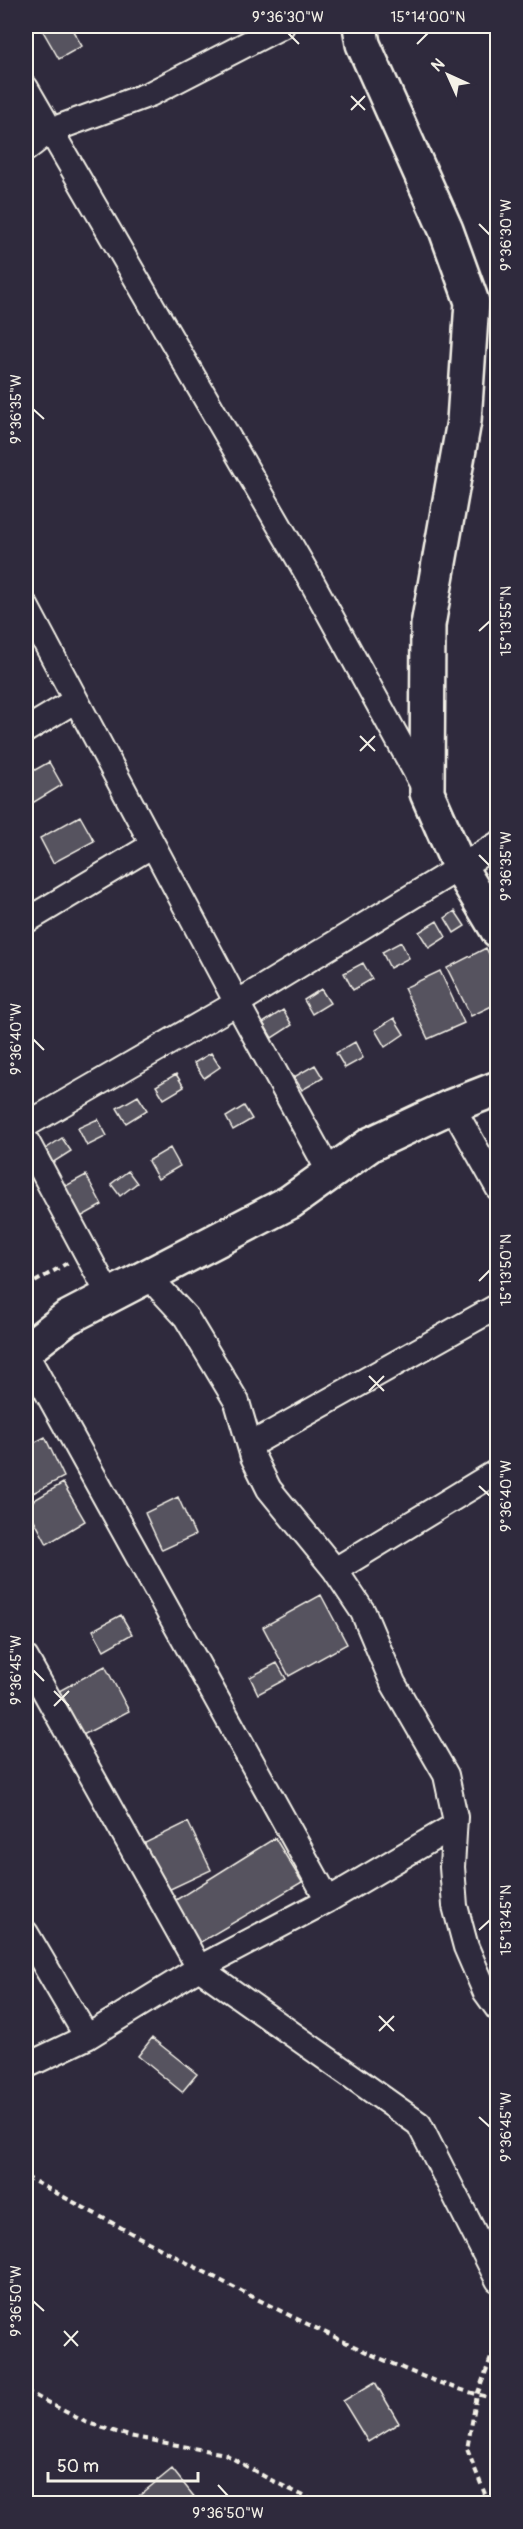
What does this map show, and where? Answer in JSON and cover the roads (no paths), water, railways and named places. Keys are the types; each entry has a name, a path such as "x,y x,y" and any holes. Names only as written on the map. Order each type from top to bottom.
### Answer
{"street":[{"path":"26,149 49,131 150,94 282,26"},
{"path":"360,26 363,44 442,220 472,302 464,421 428,625 427,793"},
{"path":"26,88 312,582 427,793 459,866 498,931"},
{"path":"26,606 330,1173"},
{"path":"26,730 76,700"},
{"path":"26,1125 237,1003 498,844"},
{"path":"26,921 153,845"},
{"path":"328,1900 26,1352 67,1318 291,1202 371,1144 452,1106 498,1088"},
{"path":"452,1106 498,1188"},
{"path":"26,1140 110,1297"},
{"path":"149,1277 186,1317 237,1402 250,1445 269,1489 335,1570 363,1612 393,1683 446,1775 455,1817 452,1867 455,1906 466,1947 485,1991 498,2009"},
{"path":"250,1445 498,1306"},
{"path":"335,1570 498,1471"},
{"path":"26,1658 200,1968 419,2124 498,2280"},
{"path":"26,2066 87,2037 200,1968 328,1900 454,1826"},
{"path":"26,1933 87,2037"}]}
